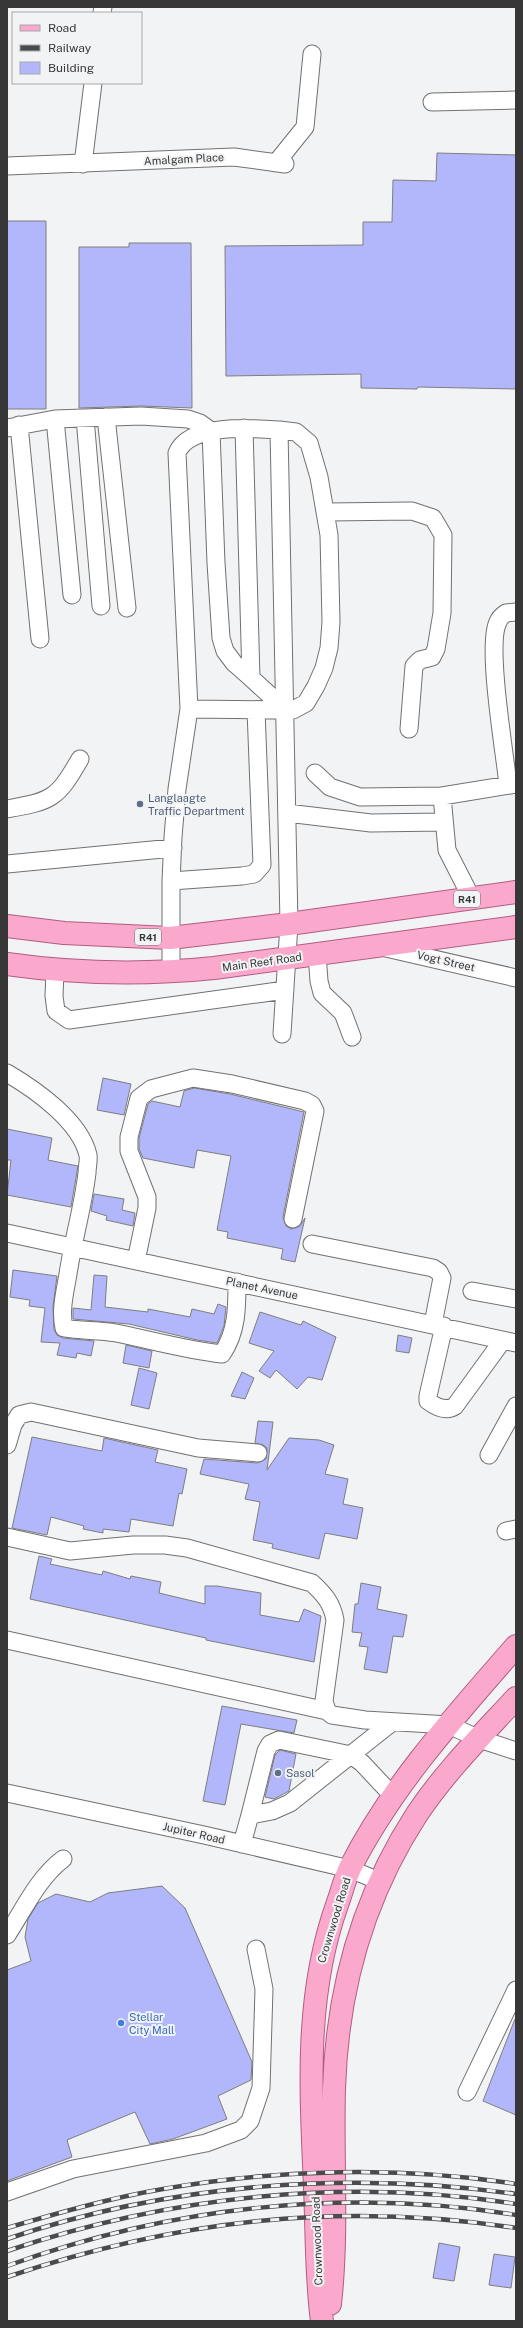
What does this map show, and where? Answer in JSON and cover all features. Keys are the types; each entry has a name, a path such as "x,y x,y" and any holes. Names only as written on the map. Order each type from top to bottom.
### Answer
{"main road":[{"name":"R41","path":"7,926 64,933 170,938 289,924 516,892"},
{"path":"472,899 477,931"},
{"name":"Main Reef Road","path":"7,964 55,971 110,974 171,972 516,927"},
{"name":"Crownwood Road","path":"322,2321 318,2276 312,2101 312,2024 316,1982 324,1944 350,1869 393,1796 406,1776 516,1646"},
{"name":"Crownwood Road","path":"327,2321 333,2274 335,2240 334,2089 341,2010 354,1948 379,1881 418,1813 450,1771 516,1698"}],"street":[{"name":"Amalgam Place","path":"7,166 234,157 280,163 304,127 312,54"},
{"path":"83,164 93,84"},
{"path":"432,102 516,100"},
{"path":"40,639 13,426 55,419 141,416 188,419 200,423 211,431"},
{"path":"106,417 127,608"},
{"path":"85,418 101,606"},
{"path":"55,419 72,595"},
{"path":"244,428 251,678"},
{"path":"171,972 170,882 177,789 189,709 177,453 184,442 211,431 244,428 296,432 309,443 326,512 329,535 331,622 324,668 306,703 299,708 286,710 189,709"},
{"path":"279,430 286,710 289,924 282,1034"},
{"path":"211,431 216,563 221,638 225,651 234,663 286,710"},
{"path":"326,512 412,512 432,518 443,535 442,613 437,642 432,657 420,660 414,666 409,729"},
{"path":"315,773 330,787 344,794 360,797 442,796 512,784 497,691 495,633 498,622 506,613 516,612"},
{"path":"170,882 254,874 262,865 256,710"},
{"path":"7,809 30,805 53,796 65,786 80,759"},
{"path":"442,796 446,850 472,899"},
{"path":"287,813 371,823 443,822"},
{"path":"7,864 173,848"},
{"name":"Vogt Street","path":"376,945 516,978"},
{"path":"317,954 319,981 322,993 343,1012 352,1037"},
{"path":"55,971 54,996 56,1011 69,1020 285,990"},
{"path":"7,1073 30,1086 60,1112 82,1137 88,1156 85,1191 72,1247 61,1316 64,1328 79,1331 115,1333 146,1341 222,1354 229,1344 237,1315 237,1282"},
{"path":"136,1260 147,1208 147,1197 129,1151 129,1137 139,1098 151,1089 193,1078 232,1084 306,1101 312,1105 316,1111 293,1219"},
{"name":"Planet Avenue","path":"7,1233 510,1341"},
{"path":"312,1244 433,1268 439,1272 442,1278 438,1325 428,1396 428,1401 432,1404 444,1409 450,1409 454,1406 510,1341"},
{"path":"472,1291 516,1299"},
{"path":"489,1455 516,1406"},
{"path":"7,1445 12,1425 19,1415 31,1412 198,1448 258,1453"},
{"path":"7,1537 70,1551 133,1545 165,1545 187,1548 312,1583 323,1594 332,1607 335,1620 324,1701 327,1711"},
{"path":"7,1640 327,1711 339,1716 391,1723 448,1725 516,1751"},
{"path":"250,1815 272,1811 290,1803 391,1723"},
{"path":"242,1844 266,1751 270,1744 279,1740 351,1755 362,1763 393,1796"},
{"name":"Jupiter Road","path":"7,1793 350,1869 379,1881"},
{"path":"7,1935 52,1867 64,1859"},
{"path":"7,2192 73,2168 206,2143 240,2130 250,2121 261,2088 262,2073 264,1989 256,1949"},
{"path":"467,2092 516,1990"}],"building":[{"path":"437,153 516,155 516,389 418,387 417,389 361,388 361,374 226,376 225,246 363,245 363,222 392,222 393,180 436,181"},
{"path":"7,221 46,221 46,409 7,409"},
{"path":"129,243 191,243 192,408 141,406 79,408 79,247 129,247"},
{"path":"103,1078 131,1084 124,1115 97,1110"},
{"path":"194,1088 230,1094 304,1112 283,1217 286,1226 291,1229 300,1226 305,1218 295,1262 281,1259 283,1249 227,1238 228,1232 217,1230 231,1156 197,1150 194,1168 143,1158 139,1149 139,1138 148,1104 152,1101 180,1107 184,1091"},
{"path":"7,1129 52,1138 48,1160 78,1166 71,1207 7,1195 11,1160 7,1160"},
{"path":"94,1194 124,1199 122,1210 135,1213 133,1226 106,1220 107,1216 91,1211"},
{"path":"13,1270 57,1276 53,1307 54,1330 57,1335 63,1338 94,1341 91,1356 77,1353 76,1358 57,1355 60,1343 41,1342 45,1308 29,1306 30,1300 10,1297"},
{"path":"94,1275 107,1276 105,1307 148,1312 148,1309 190,1317 192,1309 214,1314 218,1304 226,1307 224,1326 217,1343 197,1340 129,1324 73,1319 73,1308 91,1310"},
{"path":"260,1312 301,1325 303,1321 336,1337 322,1380 308,1377 297,1389 276,1370 270,1378 259,1371 274,1351 249,1343"},
{"path":"398,1335 412,1338 409,1353 396,1351"},
{"path":"126,1345 152,1351 149,1368 123,1363"},
{"path":"139,1368 157,1373 149,1409 131,1405"},
{"path":"242,1372 254,1378 245,1399 231,1396"},
{"path":"258,1421 273,1422 267,1470 289,1438 319,1440 334,1445 325,1474 348,1479 343,1504 363,1508 357,1539 325,1533 319,1559 272,1548 273,1544 253,1540 260,1502 245,1499 249,1484 200,1474 204,1459 257,1463 266,1459 267,1448 263,1445 255,1443"},
{"path":"32,1437 102,1451 104,1438 158,1450 155,1462 187,1469 182,1494 179,1493 173,1526 131,1519 129,1532 103,1529 103,1533 83,1529 84,1526 51,1517 47,1535 12,1528"},
{"path":"39,1556 52,1559 50,1564 102,1575 103,1571 130,1579 131,1576 161,1582 159,1593 205,1604 205,1586 217,1586 261,1593 260,1615 299,1622 304,1609 321,1616 314,1662 206,1640 206,1638 30,1599"},
{"path":"361,1583 381,1587 377,1609 407,1615 403,1637 393,1636 387,1673 364,1669 368,1647 359,1646 362,1633 352,1632 355,1604 358,1604"},
{"path":"222,1706 297,1720 294,1733 241,1724 225,1805 203,1801"},
{"path":"280,1750 296,1754 289,1791 274,1799 265,1797 275,1755"},
{"name":"Stellar City Mall","path":"162,1886 185,1908 252,2062 251,2080 218,2096 227,2119 173,2139 150,2144 135,2112 67,2140 72,2157 7,2181 7,1970 31,1961 25,1937 28,1919 38,1903 56,1894 90,1902 108,1893"},
{"path":"516,2019 516,2115 483,2101"},
{"path":"439,2243 460,2247 454,2281 433,2278"},
{"path":"494,2254 515,2257 511,2288 489,2285"}],"railway":[{"path":"7,2228 84,2206 123,2197 206,2182 250,2177 339,2172 384,2172 429,2174 516,2184"},
{"path":"7,2239 68,2220 131,2205 195,2194 259,2187 324,2183 388,2183 452,2187 516,2194"},
{"path":"7,2251 69,2232 131,2217 195,2205 259,2197 323,2193 388,2192 452,2196 516,2204"},
{"path":"7,2266 69,2246 131,2229 194,2217 258,2208 322,2203 387,2203 451,2207 516,2215"},
{"path":"7,2277 70,2257 133,2242 196,2229 259,2221 322,2217 386,2216 450,2220 516,2228"}],"place":[{"name":"Langlaagte Traffic Department","path":"140,804"},
{"name":"Sasol","path":"278,1773"},
{"name":"Stellar City Mall","path":"121,2023"}]}
